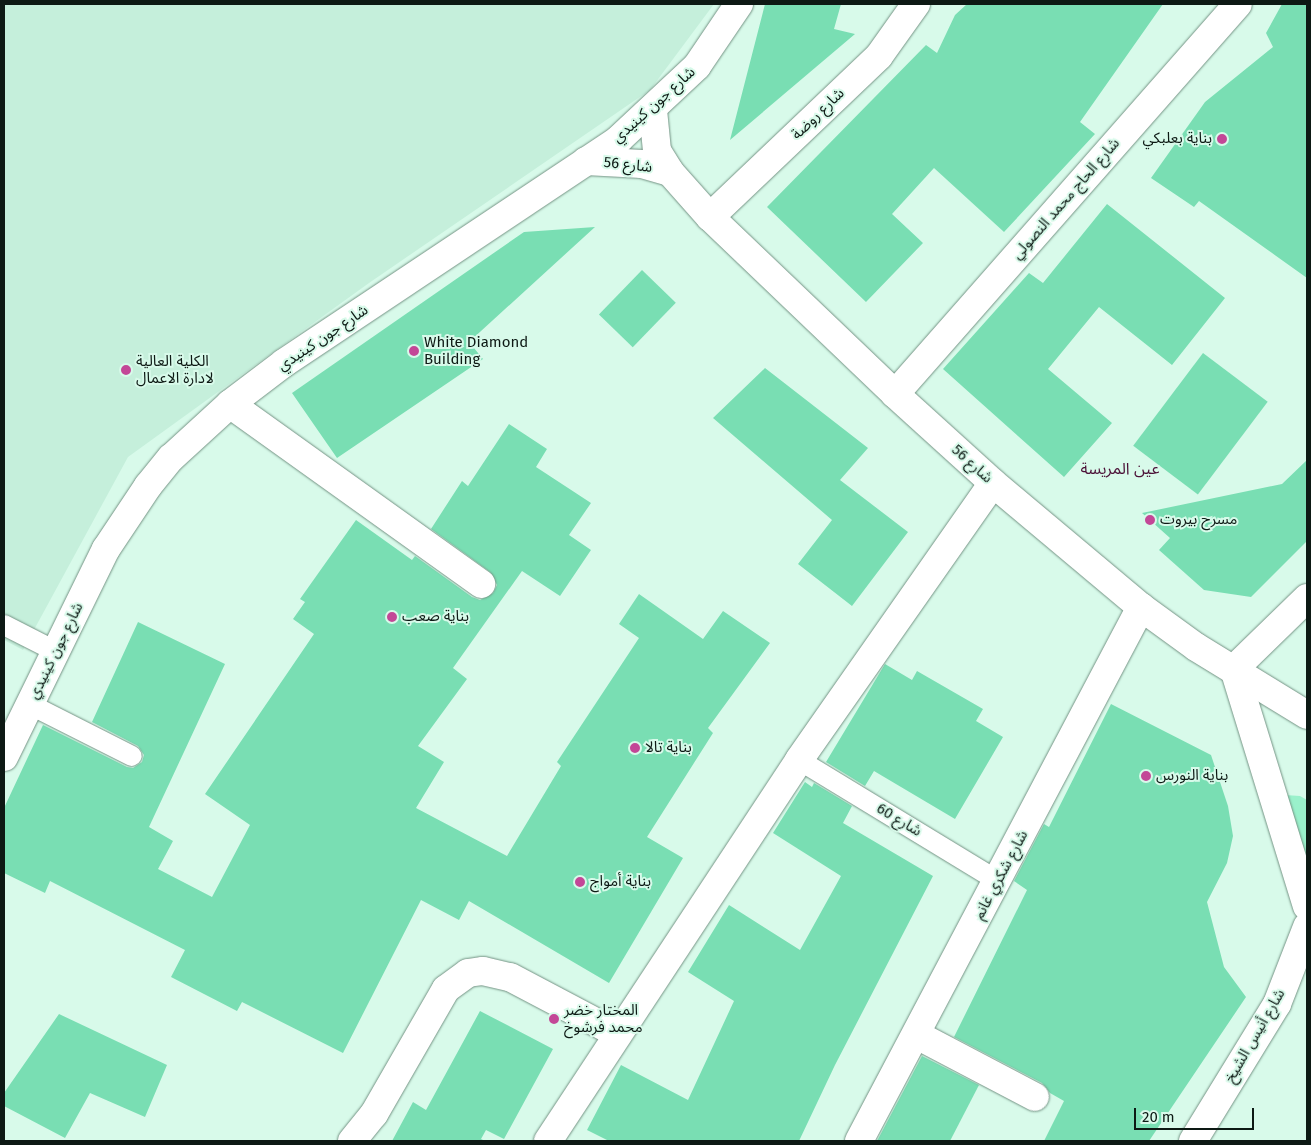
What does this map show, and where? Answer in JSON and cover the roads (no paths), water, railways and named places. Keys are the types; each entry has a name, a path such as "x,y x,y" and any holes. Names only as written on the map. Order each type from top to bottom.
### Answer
{"street":[{"name":"شارع جون كينيدي","path":"4,757 106,549 126,515 172,458 230,404 284,363 618,140 653,110 697,66 739,4"},
{"name":"شارع روضة","path":"710,217 879,56 916,4"},
{"name":"شارع الحاج محمد النصولي","path":"895,394 1238,4"},
{"name":"شارع 56","path":"653,110 657,150 670,172 710,217 895,394 993,483 1141,607 1196,647 1307,715"},
{"name":"شارع 56","path":"586,162 642,164 670,172"},
{"path":"230,404 481,584"},
{"path":"548,1141 799,760 993,483"},
{"path":"1307,598 1234,669 1275,810 1307,906"},
{"name":"شارع شكري غانم","path":"859,1141 917,1035 1141,607"},
{"name":"شارع أنيس الشيخ","path":"1193,1141 1277,1004 1307,927"},
{"path":"352,1141 374,1114 446,989 468,972 483,971 510,977 618,1034"},
{"path":"917,1035 1035,1097"}],"lane":[{"path":"4,625 56,652"},
{"path":"29,704 132,756"},
{"name":"شارع 60","path":"799,760 998,881"}],"place":[{"name":"بناية بعلبكي","path":"1222,139"},
{"name":"White Diamond Building","path":"414,351"},
{"name":"الكلية العالية لادارة الاعمال","path":"126,370"},
{"name":"مسرح بيروت","path":"1150,520"},
{"name":"بناية صعب","path":"392,617"},
{"name":"بناية تالا","path":"635,748"},
{"name":"بناية النورس","path":"1146,776"},
{"name":"بناية أمواج","path":"580,882"},
{"name":"المختار خضر محمد فرشوخ","path":"554,1019"}],"district":[{"name":"عين المريسة","path":"1120,469"}]}
